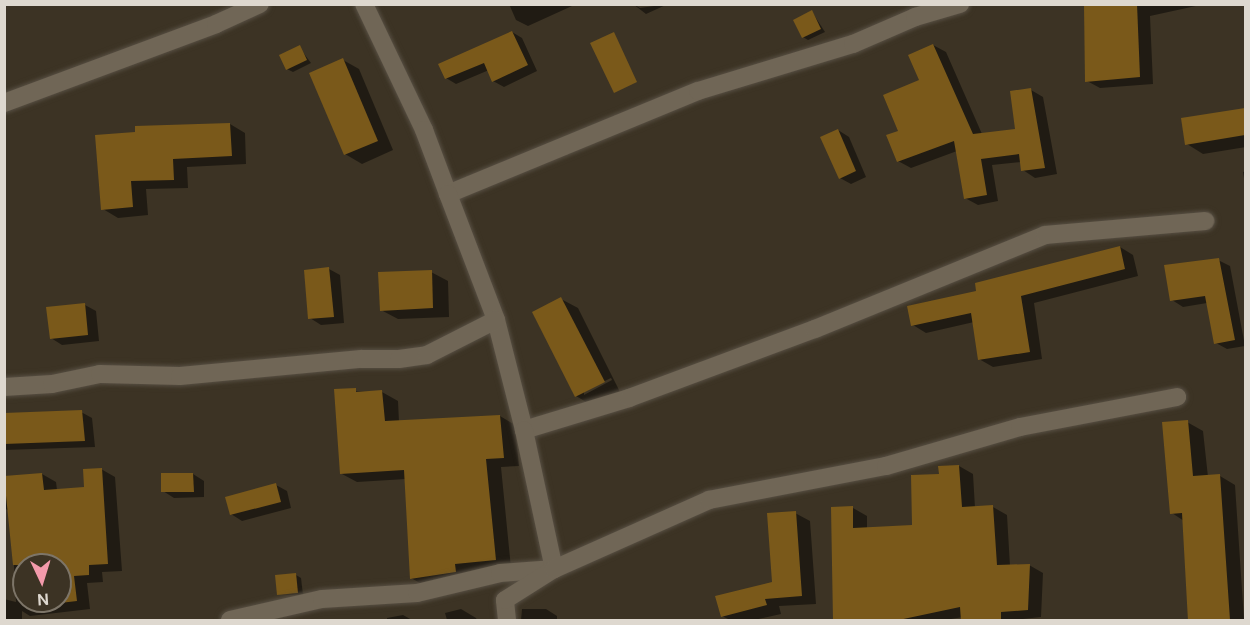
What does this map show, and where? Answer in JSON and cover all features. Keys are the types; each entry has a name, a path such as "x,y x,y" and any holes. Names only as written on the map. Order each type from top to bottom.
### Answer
{"street":[{"path":"4,103 216,24 260,4"},
{"path":"364,4 424,130 496,320 524,430 554,569"},
{"path":"448,194 698,91 853,44 915,17 960,4"},
{"path":"524,430 629,398 815,329 1045,235 1205,221"},
{"path":"4,387 51,384 100,374 180,376 361,359 399,359 428,355 496,320"},
{"path":"507,621 505,600 554,569 709,500 886,466 1020,427 1177,397"},
{"path":"230,621 322,599 417,592 500,573 554,569"}],"building":[{"path":"1084,4 1137,4 1140,77 1085,82"},
{"path":"812,10 821,29 802,38 793,20"},
{"path":"512,31 528,65 492,82 484,63 445,79 438,64"},
{"path":"614,32 637,82 614,93 590,43"},
{"path":"933,44 973,134 1015,129 1010,91 1031,88 1045,168 1021,171 1019,154 981,159 987,195 964,199 954,141 897,162 886,135 898,131 883,95 919,80 908,55"},
{"path":"300,45 307,60 286,70 279,55"},
{"path":"343,58 378,141 344,155 309,73"},
{"path":"1245,108 1245,135 1185,145 1181,118"},
{"path":"230,123 232,156 173,159 174,180 131,181 133,207 101,210 95,135 135,132 135,126"},
{"path":"838,129 856,171 839,179 820,137"},
{"path":"1120,246 1125,269 1021,296 1030,352 978,360 971,313 911,326 907,306 976,291 975,283"},
{"path":"1219,258 1235,340 1214,344 1205,296 1170,301 1164,265"},
{"path":"329,267 334,317 308,319 304,270"},
{"path":"432,270 433,308 380,311 378,272"},
{"path":"561,297 605,382 575,397 532,312"},
{"path":"85,303 88,335 50,339 46,307"},
{"path":"356,388 356,392 382,390 385,421 500,415 504,458 486,459 496,560 455,564 456,572 410,579 404,470 340,474 334,389"},
{"path":"82,410 85,441 4,444 4,413"},
{"path":"1188,420 1193,476 1220,474 1230,620 1188,621 1182,513 1170,514 1162,422"},
{"path":"959,465 962,507 993,505 997,565 1030,564 1028,610 1001,612 1001,621 961,621 960,607 894,621 833,621 831,507 853,506 853,528 912,525 911,475 939,474 938,466"},
{"path":"102,468 108,564 89,565 89,575 74,576 77,601 72,602 72,553 12,553 12,555 4,476 42,473 44,490 84,487 83,469"},
{"path":"161,473 193,473 194,492 161,492"},
{"path":"276,483 281,502 230,515 225,497"},
{"path":"796,511 802,596 765,599 767,605 721,617 715,596 772,582 767,513"},
{"path":"296,573 298,593 277,595 275,575"}]}
